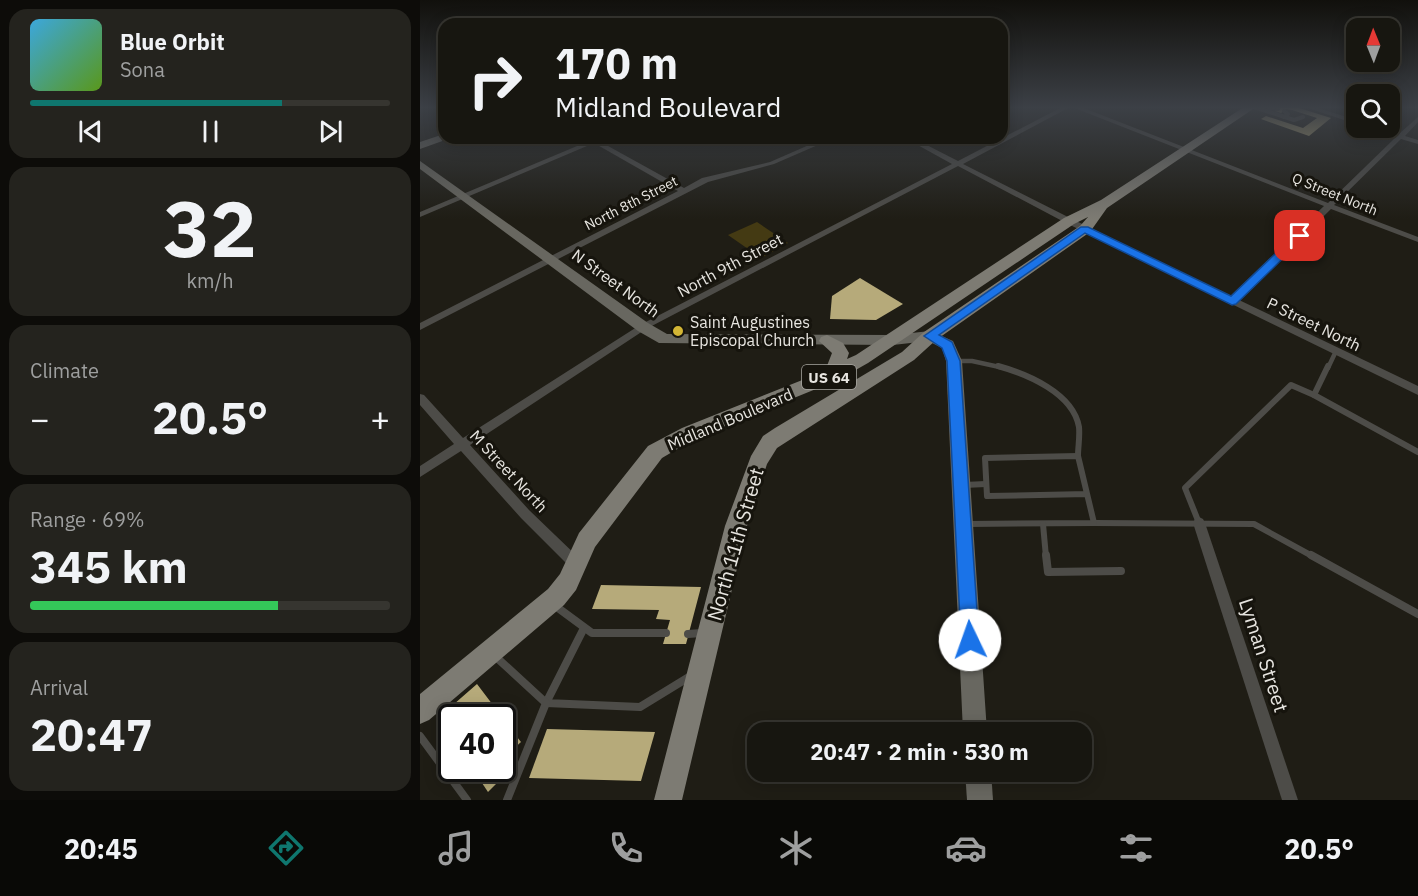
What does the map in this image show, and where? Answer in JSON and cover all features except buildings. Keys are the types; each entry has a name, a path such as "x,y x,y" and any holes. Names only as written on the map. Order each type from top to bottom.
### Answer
{"main road":[{"name":"Midland Boulevard","path":"930,336 1106,203 1196,144"},
{"name":"Midland Boulevard","path":"576,564 587,540 655,452 689,433 832,375 894,340 1077,225"},
{"name":"North 11th Street","path":"668,800 700,671 699,634 752,475 770,442 809,415 901,360 930,336"},
{"path":"827,341 837,347 841,353 832,375"},
{"name":"US 64","path":"420,711 550,602 568,582 576,564"}],"street":[{"path":"420,214 582,144"},
{"path":"603,144 684,191"},
{"name":"North 8th Street","path":"420,327 684,191 716,177 772,163 816,144"},
{"name":"P Street North","path":"920,144 1077,225 1418,391"},
{"name":"North 9th Street","path":"420,472 643,327 994,144"},
{"name":"Q Street North","path":"1172,144 1418,240"},
{"path":"1232,301 1394,144"},
{"name":"N Street North","path":"420,164 643,327 669,340 894,340 930,336"},
{"path":"930,336 948,345 954,361 974,722"},
{"name":"M Street North","path":"420,398 525,514 576,564"},
{"name":"Lyman Street","path":"1199,523 1290,800"},
{"path":"979,782 980,800"}],"lane":[{"path":"1314,395 1336,351"},
{"path":"954,361 972,360 1018,371 1061,396 1078,424 1078,456 1094,523"},
{"path":"1199,523 1185,488 1292,386 1314,395 1418,452"},
{"path":"1078,456 985,458 987,496 1087,494"},
{"path":"961,485 986,484"},
{"path":"963,524 1254,524 1418,614"},
{"path":"1043,524 1048,572 1121,571"},
{"path":"550,602 592,633 666,633"},
{"path":"507,800 546,703 585,628"},
{"path":"491,652 546,703 640,707 700,671"},
{"path":"420,736 467,800"}],"shaded area":[{"path":"757,222 788,243 761,258 728,235"}],"place":[{"name":"Saint Augustines Episcopal Church","path":"678,331"}],"route":[{"path":"970,640 954,361 948,345 930,336 1085,229 1232,301 1300,236"}]}
